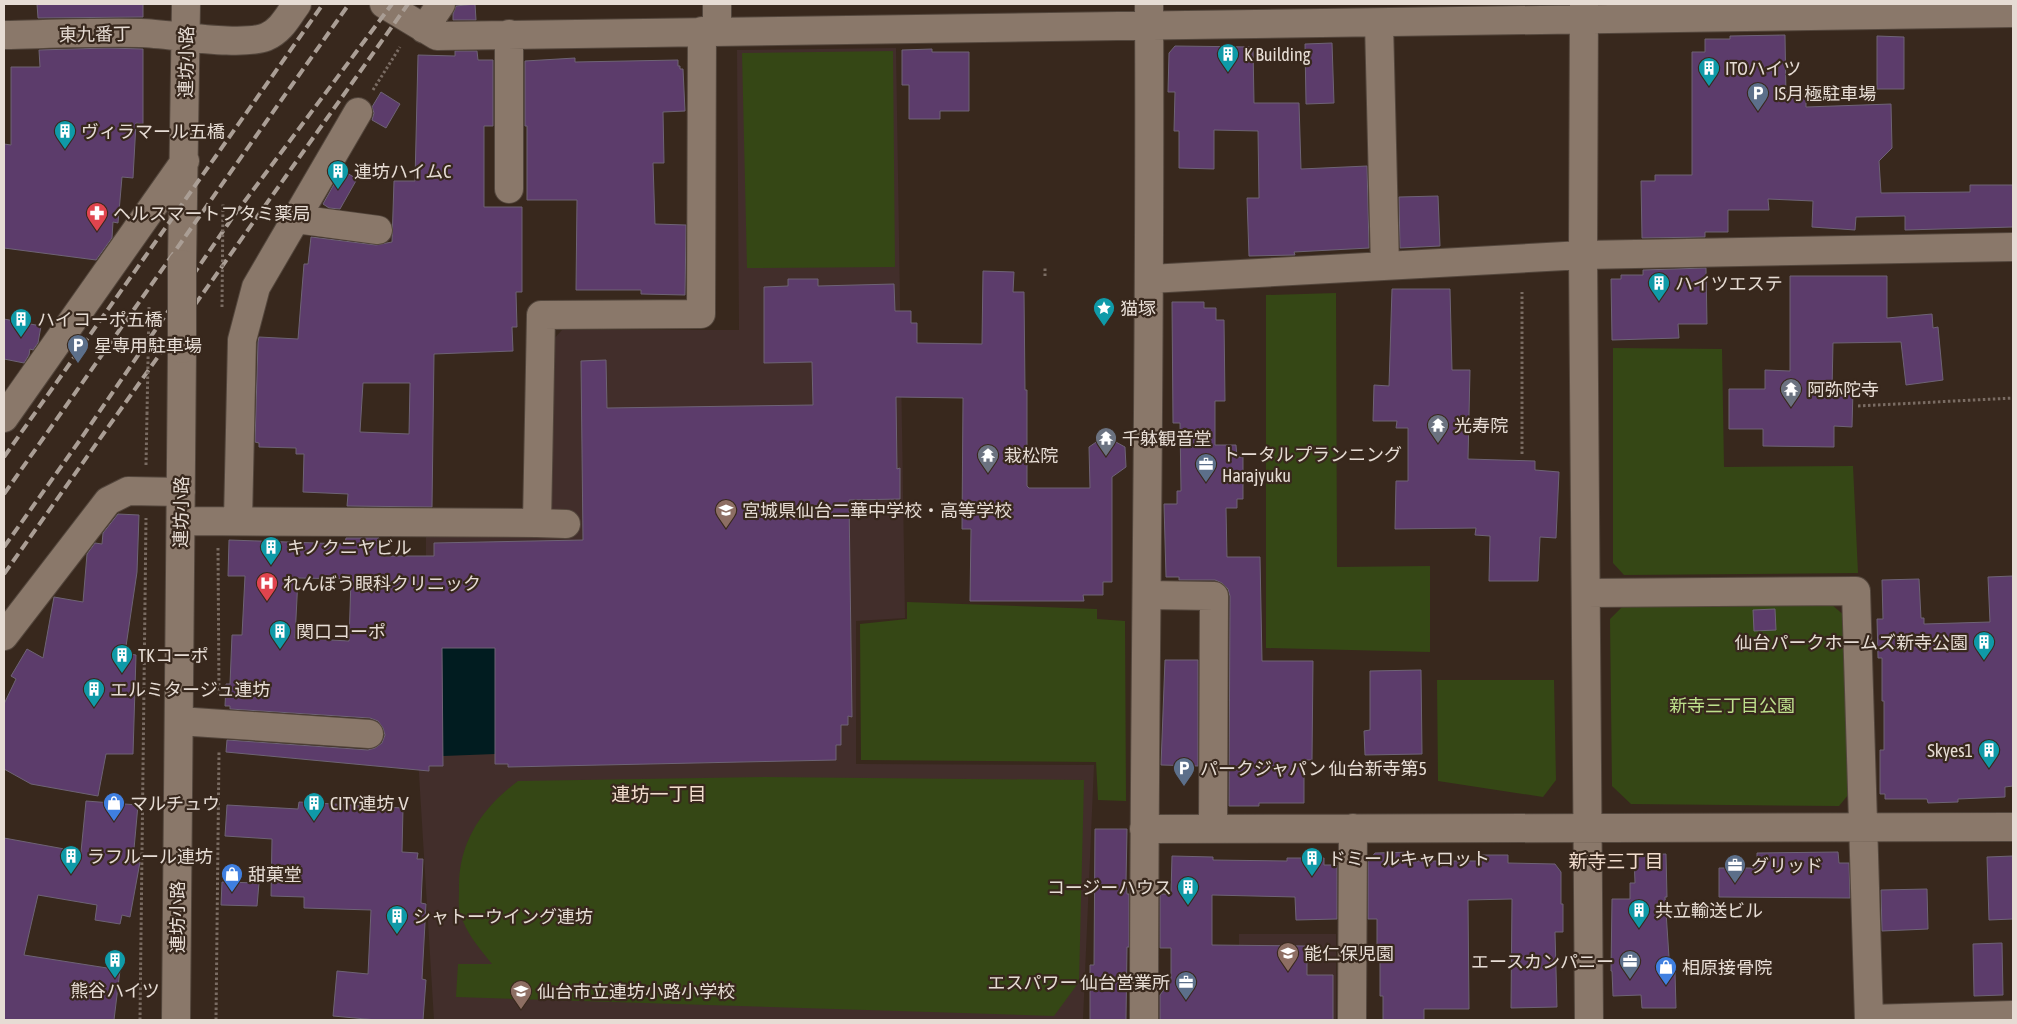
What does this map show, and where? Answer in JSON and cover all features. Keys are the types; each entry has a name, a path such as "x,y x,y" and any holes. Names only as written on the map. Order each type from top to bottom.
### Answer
{"street":[{"name":"連坊小路","path":"176,1020 186,4"},
{"name":"東九番丁","path":"4,35 142,33 224,40 255,40 267,36 281,27 297,4"},
{"path":"384,4 437,36 709,31 1149,15 1378,23 1584,11 1783,10 2013,13"},
{"path":"420,26 441,4"},
{"path":"537,523 541,315 701,314 709,31 717,4"},
{"path":"1584,11 1583,255 1589,1020"},
{"path":"1144,1020 1144,829 1150,279 1149,15"},
{"path":"1378,23 1385,266"},
{"path":"509,34 509,189"},
{"path":"238,520 242,340 256,287 358,112"},
{"path":"4,418 185,161"},
{"path":"296,219 378,230"},
{"path":"1150,279 1583,255 2013,247"},
{"path":"4,636 108,501 128,491 181,492"},
{"path":"181,521 566,524"},
{"path":"1586,593 1856,591 1869,1020 2013,1015"},
{"path":"1147,595 1214,596 1213,829"},
{"path":"179,721 369,734"},
{"path":"1144,829 2013,827"},
{"path":"1352,828 1352,1020"}],"path":[{"path":"358,112 420,26"},
{"path":"222,307 223,204"},
{"path":"1045,266 1045,276"},
{"path":"1522,292 1522,454"},
{"path":"140,1020 148,307"},
{"path":"1858,406 2013,398"},
{"path":"216,1020 219,724 218,548"}],"shaded area":[{"name":"宮城県仙台二華中学校・高等学校","path":"896,48 905,618 856,621 856,764 1094,765 1083,1020 434,1020 406,561 426,561 426,536 548,535 551,342 562,330 739,330 737,50"},
{"name":"能仁保児園","path":"1239,934 1336,934 1336,1020 1253,1020 1253,1009 1239,1010"}],"green space":[{"path":"893,51 895,267 747,268 742,53"},
{"path":"1336,293 1337,567 1430,566 1430,652 1266,648 1266,295"},
{"path":"1613,348 1722,349 1724,467 1853,466 1858,573 1624,575 1613,563"},
{"path":"907,602 1097,609 1097,619 1125,621 1126,801 1098,800 1096,762 861,760 860,624 907,619"},
{"name":"新寺三丁目公園","path":"1831,604 1846,617 1853,789 1839,806 1631,804 1612,786 1610,619 1623,606"},
{"path":"1437,680 1554,680 1556,780 1543,797 1438,781"},
{"path":"767,777 1084,780 1079,982 1054,1016 456,997 458,964 492,964 469,934 460,913 460,873 467,842 474,828 493,803 518,781"}],"water":[{"path":"442,648 495,648 495,754 443,756"}],"building":[{"path":"37,4 143,4 143,17 38,18"},
{"path":"475,4 476,20 453,20 456,6"},
{"path":"1785,35 1786,97 1806,96 1806,107 1891,104 1892,148 1879,161 1881,193 1970,192 1970,185 2013,185 2013,227 1905,230 1905,216 1856,217 1855,230 1812,227 1813,201 1768,199 1769,210 1728,210 1728,232 1705,232 1705,237 1642,238 1641,181 1655,181 1655,175 1692,175 1692,52 1705,52 1705,39 1730,39 1730,36"},
{"path":"1877,36 1904,37 1904,89 1877,89"},
{"path":"1332,43 1334,103 1306,104 1305,44"},
{"path":"1175,46 1253,47 1254,103 1299,103 1301,169 1367,166 1369,248 1294,252 1295,255 1249,256 1247,198 1259,198 1258,131 1214,130 1214,169 1179,168 1179,131 1174,131 1175,92 1168,92 1169,53"},
{"path":"143,49 143,124 136,123 133,178 122,177 118,223 113,222 112,238 96,260 4,248 4,144 11,145 11,67 40,67 39,50"},
{"path":"932,49 932,52 969,52 969,111 940,111 940,119 909,119 909,85 902,85 902,50"},
{"path":"455,51 477,51 478,60 493,60 493,126 484,126 484,207 522,207 522,292 516,292 517,327 512,327 513,351 434,354 432,507 347,506 348,494 303,492 304,454 296,454 296,448 259,447 259,443 255,442 259,337 298,339 304,264 308,264 311,237 376,245 392,242 394,181 415,181 418,55 455,56","holes":["363,383 410,383 409,434 360,432"]},
{"path":"575,58 575,62 678,60 678,66 680,66 680,69 683,69 685,111 663,112 664,163 653,163 655,224 686,225 685,295 641,294 641,290 576,290 577,200 527,200 525,61"},
{"path":"381,92 400,104 386,128 372,120 374,113 372,107"},
{"name":"連坊ハイムC","path":"342,170 357,179 340,209 329,208 323,204"},
{"path":"1438,196 1440,246 1400,248 1399,197"},
{"name":"ハイツエステ","path":"1706,268 1707,324 1678,324 1679,338 1612,340 1611,279 1621,279 1621,275 1643,275 1643,270"},
{"path":"983,271 1014,272 1013,292 1024,292 1027,486 1029,488 1090,488 1089,447 1105,436 1125,447 1126,467 1112,477 1112,582 1103,582 1103,595 1083,595 1084,601 970,601 971,529 962,529 963,398 896,397 897,469 900,468 900,499 849,500 852,717 848,716 848,725 841,725 841,745 836,745 836,760 508,767 508,764 495,764 495,648 442,648 443,766 429,766 429,771 226,752 227,740 368,750 382,743 385,735 378,721 370,718 230,709 230,706 225,706 226,684 230,684 232,635 242,635 245,576 228,576 229,540 345,544 346,538 379,538 380,556 434,556 434,543 583,540 581,361 606,360 607,408 813,405 812,362 764,363 764,287 788,286 788,279 818,279 818,286 894,284 895,311 911,311 911,323 917,323 917,343 982,344","holes":["298,578 351,579 349,641 295,638"]},
{"path":"1790,276 1887,276 1887,318 1932,314 1933,328 1938,327 1943,380 1906,385 1901,342 1833,343 1832,390 1853,390 1852,427 1834,426 1834,447 1763,446 1763,429 1729,429 1729,389 1765,389 1765,370 1790,371"},
{"name":"光寿院","path":"1392,289 1450,289 1452,370 1470,370 1468,459 1535,461 1535,470 1559,472 1556,538 1540,537 1538,581 1489,581 1490,536 1475,535 1476,528 1395,529 1396,481 1408,481 1408,428 1396,428 1397,421 1373,421 1374,385 1389,386"},
{"path":"1172,302 1204,302 1204,308 1216,308 1216,320 1224,320 1225,401 1215,401 1215,445 1236,445 1237,457 1243,457 1243,499 1237,499 1237,508 1226,508 1227,557 1260,557 1262,661 1313,661 1312,760 1304,760 1304,803 1259,803 1259,806 1229,806 1230,596 1228,589 1222,583 1215,580 1179,580 1179,577 1166,577 1164,504 1177,504 1177,491 1181,491 1180,423 1173,423"},
{"name":"ハイコーポ五橋","path":"4,319 41,326 38,343 33,350 30,349 24,363 4,359"},
{"path":"118,514 139,515 137,572 125,653 136,655 133,754 106,754 98,796 31,784 4,769 4,704 16,679 11,676 27,649 43,658 54,597 83,602 87,554 95,543 102,544 103,533"},
{"path":"2013,576 2013,786 2005,787 2005,797 1958,799 1958,802 1928,803 1927,799 1885,799 1885,794 1880,794 1880,750 1884,750 1884,701 1882,701 1882,658 1878,658 1877,619 1883,619 1882,580 1919,579 1921,618 1924,618 1924,624 1990,622 1988,577"},
{"path":"1775,609 1776,630 1754,631 1753,610"},
{"path":"1165,660 1198,660 1198,766 1161,765"},
{"path":"1421,670 1422,754 1365,755 1364,731 1370,730 1370,671"},
{"path":"86,801 138,805 133,860 140,862 130,917 122,915 120,924 95,920 97,905 38,895 24,955 120,970 114,1020 4,1020 4,838 81,852"},
{"path":"299,802 403,808 402,852 418,853 417,859 423,859 421,903 426,904 422,979 426,980 423,1020 377,1020 333,1016 337,971 368,974 371,910 304,908 304,897 271,896 272,839 225,836 227,805 298,809"},
{"path":"1095,829 1127,829 1126,883 1127,894 1129,894 1129,947 1127,947 1126,1020 1090,1020 1090,965 1094,965"},
{"path":"1415,852 1415,861 1479,861 1479,855 1508,855 1508,863 1555,864 1561,872 1561,904 1563,904 1563,932 1555,932 1557,1007 1511,1008 1512,899 1468,900 1469,1009 1424,1009 1424,1020 1383,1020 1383,996 1380,996 1380,954 1377,954 1377,919 1368,919 1368,862 1375,853"},
{"path":"1838,852 1839,863 1849,863 1850,898 1719,897 1719,868 1757,868 1757,853"},
{"path":"1666,854 1667,897 1665,897 1670,972 1675,972 1676,1008 1642,1008 1641,995 1613,996 1611,971 1612,899 1630,899 1630,883 1635,883 1634,855"},
{"path":"1172,856 1213,857 1213,860 1287,861 1287,858 1324,858 1324,865 1337,865 1337,919 1296,920 1295,897 1212,895 1212,945 1307,946 1307,975 1333,975 1333,1020 1160,1020 1160,995 1171,980 1171,948 1160,948 1160,894 1171,894"},
{"path":"2013,856 2013,919 1989,920 1987,857"},
{"path":"222,882 259,883 257,906 221,905"},
{"path":"1927,889 1928,929 1882,931 1881,890"},
{"path":"2002,943 2003,995 1974,996 1973,944"}],"railway":[{"path":"4,457 323,4"},
{"path":"4,494 349,4"},
{"path":"4,547 230,221 392,4"},
{"path":"4,574 408,4"}],"place":[{"name":"K Building","path":"1228,73"},
{"name":"ITOハイツ","path":"1709,87"},
{"name":"IS月極駐車場","path":"1758,112"},
{"name":"ヴィラマール五橋","path":"65,150"},
{"name":"連坊ハイムC","path":"338,190"},
{"name":"ヘルスマートフタミ薬局","path":"97,232"},
{"name":"ハイツエステ","path":"1659,302"},
{"name":"猫塚","path":"1104,327"},
{"name":"ハイコーポ五橋","path":"21,338"},
{"name":"星専用駐車場","path":"78,364"},
{"name":"阿弥陀寺","path":"1791,408"},
{"name":"光寿院","path":"1438,444"},
{"name":"千躰観音堂","path":"1106,457"},
{"name":"栽松院","path":"988,474"},
{"name":"トータルプランニング Harajyuku","path":"1206,483"},
{"name":"宮城県仙台二華中学校・高等学校","path":"726,529"},
{"name":"キノクニヤビル","path":"271,566"},
{"name":"れんぼう眼科クリニック","path":"267,602"},
{"name":"関口コーポ","path":"280,650"},
{"name":"仙台パークホームズ新寺公園","path":"1984,661"},
{"name":"TKコーポ","path":"122,674"},
{"name":"エルミタージュ連坊","path":"94,708"},
{"name":"Skyes1","path":"1989,769"},
{"name":"パークジャパン 仙台新寺第5","path":"1184,787"},
{"name":"マルチュウ","path":"114,822"},
{"name":"CITY連坊Ⅴ","path":"314,822"},
{"name":"ラフルール連坊","path":"71,875"},
{"name":"ドミールキャロット","path":"1312,877"},
{"name":"グリッド","path":"1735,884"},
{"name":"甜菓堂","path":"232,893"},
{"name":"コージーハウス","path":"1188,906"},
{"name":"共立輸送ビル","path":"1639,929"},
{"name":"シャトーウイング連坊","path":"397,935"},
{"name":"能仁保児園","path":"1288,972"},
{"name":"熊谷ハイツ","path":"115,979"},
{"name":"エースカンパニー","path":"1630,980"},
{"name":"相原接骨院","path":"1666,986"},
{"name":"エスパワー 仙台営業所","path":"1186,1001"},
{"name":"仙台市立連坊小路小学校","path":"521,1010"}],"district":[{"name":"連坊一丁目","path":"659,794"},
{"name":"新寺三丁目","path":"1616,861"}]}
